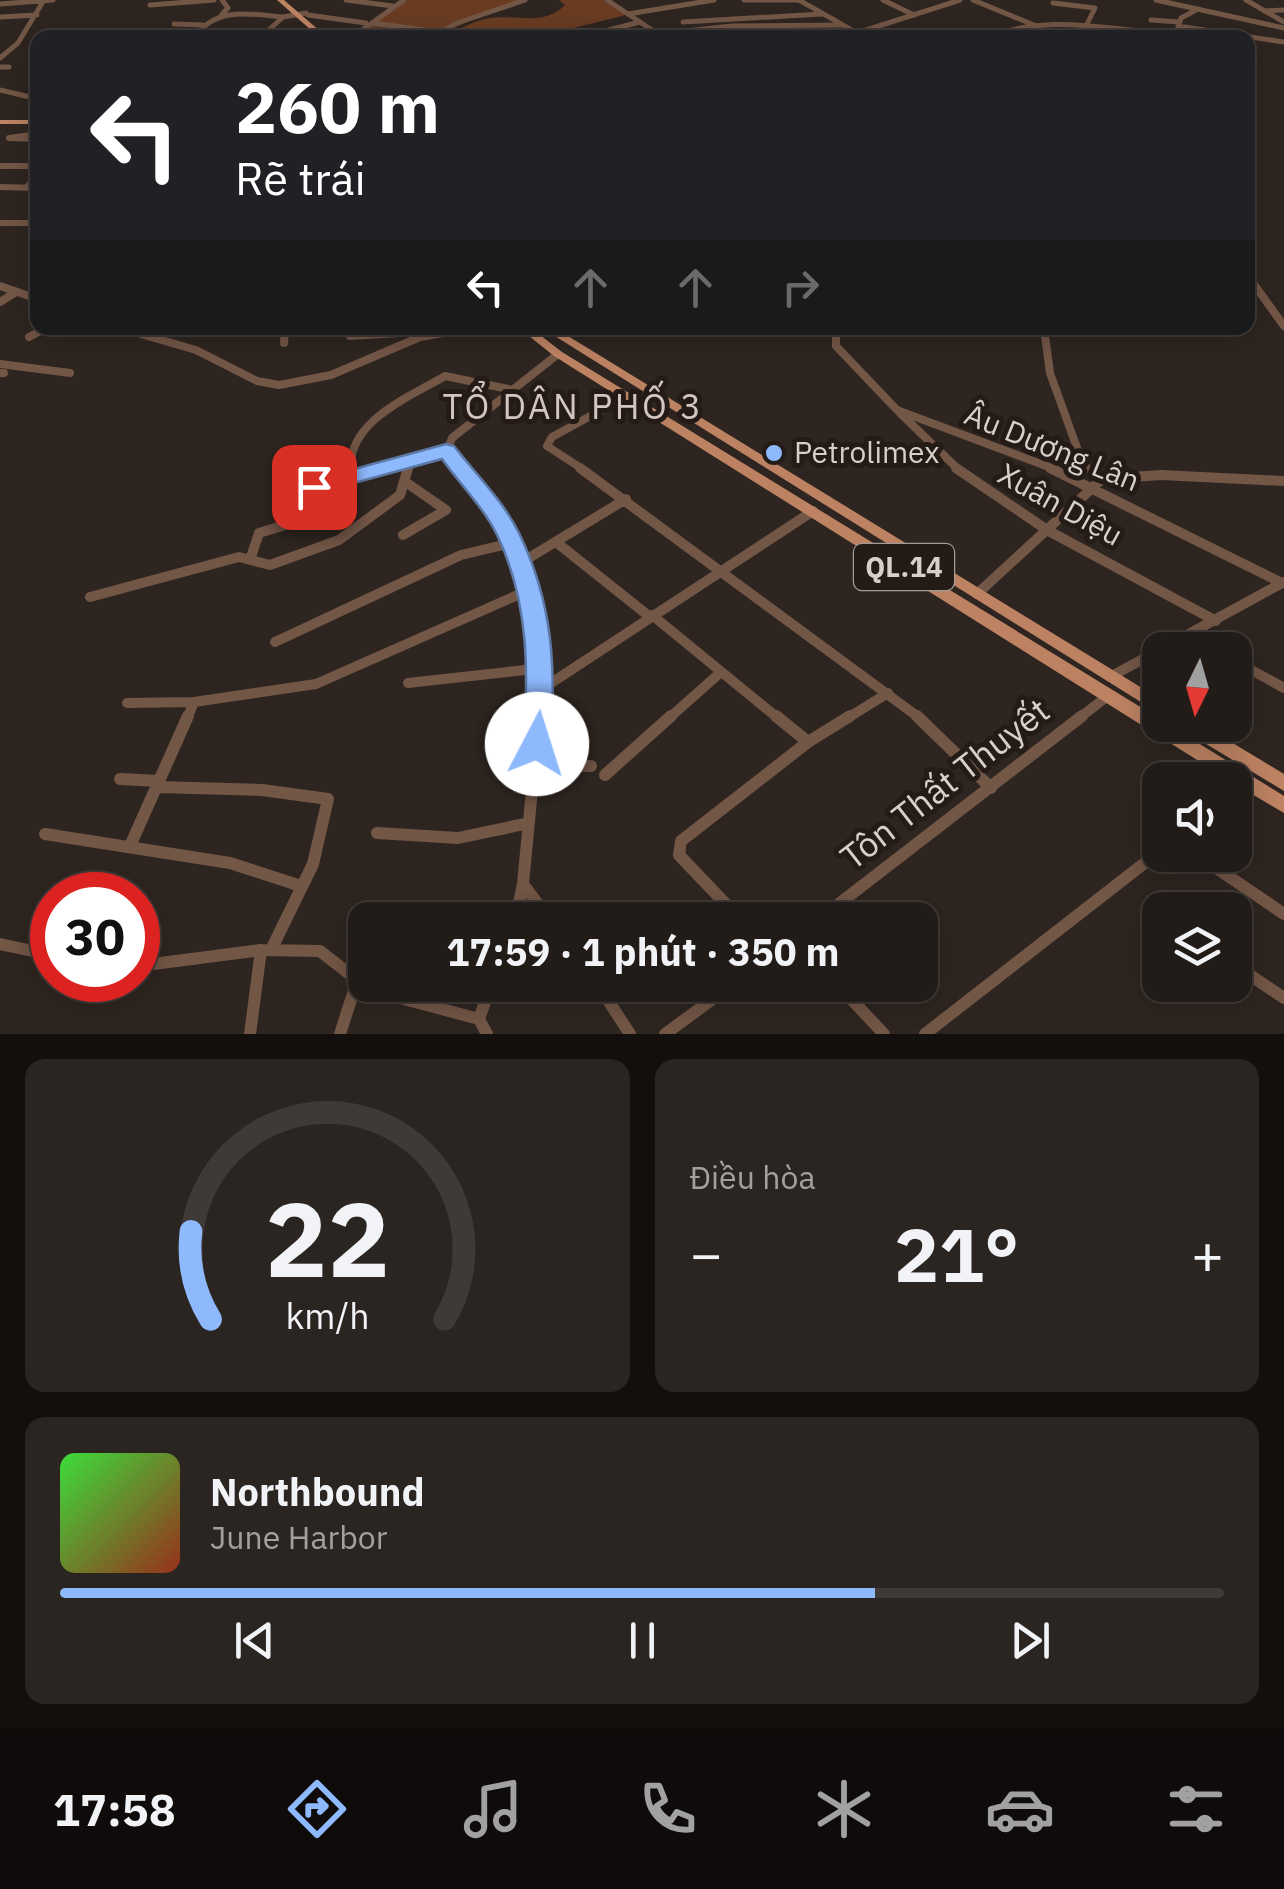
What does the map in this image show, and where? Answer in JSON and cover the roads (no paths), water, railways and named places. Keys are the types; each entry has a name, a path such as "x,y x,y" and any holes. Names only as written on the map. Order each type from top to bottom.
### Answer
{"main road":[{"path":"280,0 325,30"},
{"path":"291,0 318,30"},
{"path":"0,120 30,120"},
{"name":"QL.14","path":"534,335 558,354 1284,805"},
{"name":"QL.14","path":"559,335 1142,696"},
{"path":"751,473 766,465"},
{"path":"1217,742 1284,783"}],"street":[{"path":"0,58 44,0"},
{"path":"0,4 52,0"},
{"path":"150,5 214,0"},
{"path":"222,14 223,2 232,0"},
{"path":"346,0 392,6"},
{"path":"369,23 406,0"},
{"path":"362,30 406,0"},
{"path":"445,30 526,0"},
{"path":"606,0 652,30"},
{"path":"624,12 670,0"},
{"path":"624,12 714,0"},
{"path":"744,0 799,0 851,30"},
{"path":"883,0 914,15"},
{"path":"870,30 960,0"},
{"path":"973,0 1036,26"},
{"path":"1156,0 1284,24"},
{"path":"1246,0 1284,24"},
{"path":"1053,3 1095,8 1086,26"},
{"path":"1179,23 1198,9"},
{"path":"1264,10 1284,10"},
{"path":"204,11 214,18"},
{"path":"0,17 37,14"},
{"path":"171,26 200,28 222,14 303,14 424,30"},
{"path":"683,22 822,14"},
{"path":"269,30 283,17"},
{"path":"1149,17 1218,30"},
{"path":"609,30 640,22"},
{"path":"1179,23 1179,30"},
{"path":"704,30 841,24"},
{"path":"1007,30 1036,26 1129,30"},
{"path":"1255,37 1284,42"},
{"path":"0,67 8,67"},
{"path":"0,90 30,97"},
{"path":"0,166 30,166"},
{"path":"26,188 30,183"},
{"path":"0,188 30,188"},
{"path":"0,223 30,223"},
{"path":"0,286 30,296"},
{"path":"1255,286 1284,326"},
{"path":"0,302 16,292"},
{"path":"29,337 33,335"},
{"path":"144,335 196,350 257,380 280,385 331,375 431,335"},
{"path":"284,335 284,342"},
{"path":"350,336 372,335"},
{"name":"Âu Dương Lân","path":"836,335 836,346 897,410 1075,476 1283,582"},
{"path":"1045,335 1050,373 1087,470 1075,476"},
{"path":"251,557 259,533 314,516 317,510 312,488 446,451 452,438 558,354"},
{"path":"1,370 70,373"},
{"path":"351,476 348,450 359,433 444,376 513,390"},
{"path":"626,396 546,444 626,499 931,727 990,788"},
{"name":"Xuân Diệu","path":"897,410 928,448 977,490 1216,621"},
{"path":"446,451 512,543 529,590 543,668 518,902"},
{"path":"90,596 251,557 270,565 348,536 391,504 406,484 409,462"},
{"path":"977,594 1095,486 1114,475 1284,481"},
{"path":"404,535 446,510 406,484"},
{"path":"519,564 626,499"},
{"path":"542,689 813,512"},
{"path":"556,542 808,742"},
{"path":"275,642 461,556 512,543"},
{"path":"1194,632 1283,582"},
{"path":"127,704 178,699 194,702 316,684 529,590"},
{"path":"1110,677 1142,660"},
{"path":"408,683 543,668"},
{"path":"1252,670 1284,688"},
{"path":"605,775 721,672"},
{"path":"724,902 684,860 678,846 808,742 888,694"},
{"name":"Tôn Thất Thuyết","path":"841,902 1109,695"},
{"path":"130,846 194,702"},
{"path":"535,765 591,766"},
{"path":"120,780 324,796 328,805 321,841 302,886 266,950 250,1034"},
{"path":"377,832 458,838 529,823"},
{"path":"45,834 230,863 302,886"},
{"path":"925,1034 1142,865"},
{"path":"1221,872 1284,914"},
{"path":"523,884 536,902"},
{"path":"1,946 30,951"},
{"path":"160,963 266,950 320,951 348,974"},
{"path":"1252,976 1284,998"},
{"path":"340,1034 350,1002"},
{"path":"414,1002 479,1019"},
{"path":"485,1002 479,1019 486,1034"},
{"path":"609,1002 630,1034"},
{"path":"665,1034 709,1002"},
{"path":"854,1002 884,1034"}],"place":[{"name":"Petrolimex","path":"774,453"}],"district":[{"name":"TỔ DÂN PHỐ 3","path":"573,407"}]}
